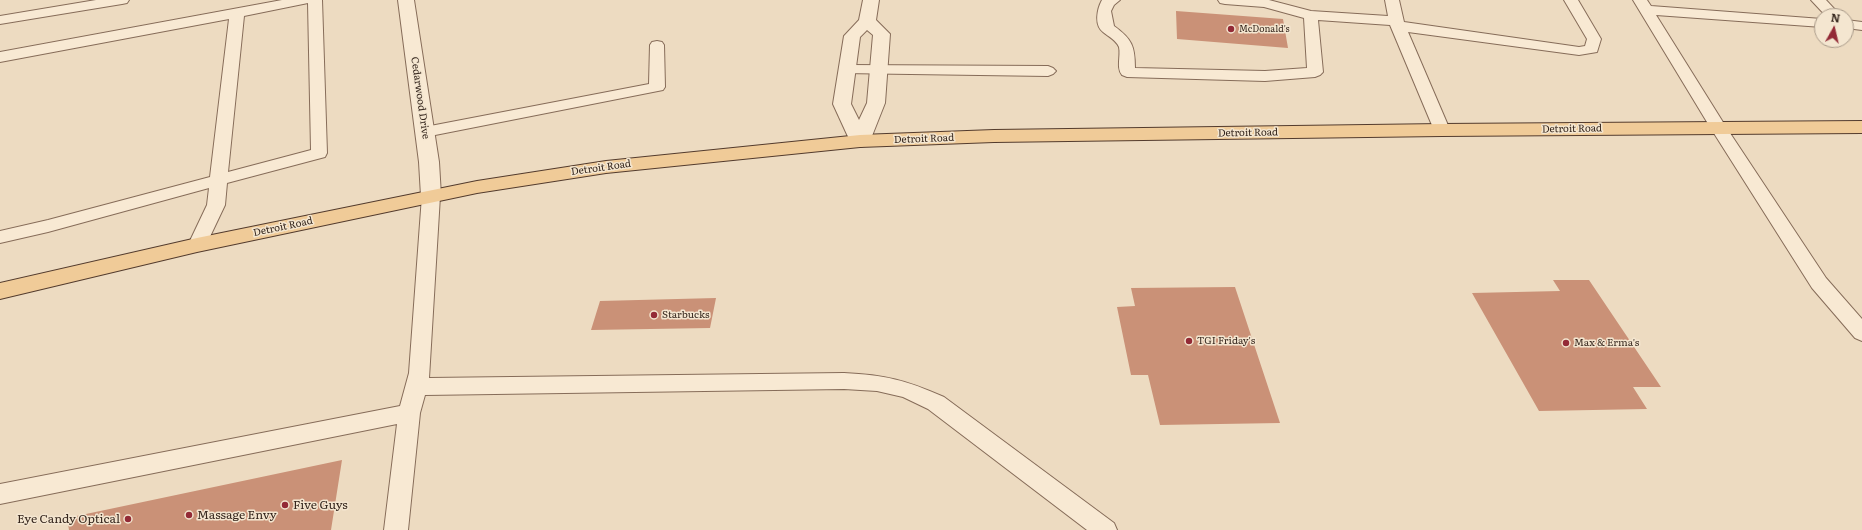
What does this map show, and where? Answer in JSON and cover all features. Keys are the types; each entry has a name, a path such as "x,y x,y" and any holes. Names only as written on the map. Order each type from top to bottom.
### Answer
{"main road":[{"name":"Detroit Road","path":"0,291 197,245 431,196 606,167 860,141 994,136 1442,130 1862,127"}],"street":[{"name":"Cedarwood Drive","path":"406,0 431,196"},
{"path":"860,141 842,104 852,36 867,21 871,0"},
{"path":"860,141 876,103 882,34 867,21"}],"lane":[{"path":"0,20 122,0"},
{"path":"0,56 304,0"},
{"path":"0,237 48,226 319,153 315,0"},
{"path":"1113,0 1108,2 1104,11 1107,28 1122,38 1127,48 1127,72 1265,76 1315,72 1311,15"},
{"path":"1225,0 1264,3 1311,15 1397,23 1579,51 1592,49 1594,39 1571,0"},
{"path":"1392,0 1397,23 1442,130"},
{"path":"1818,0 1826,8"},
{"path":"1643,5 1814,22"},
{"path":"1643,5 1718,128 1820,283 1862,333"},
{"path":"197,245 216,205 237,13"},
{"path":"424,132 657,87 657,45"},
{"path":"847,70 1048,71"},
{"path":"396,530 408,413 420,373 431,196"},
{"path":"416,387 844,380 892,386 922,395 952,413 1104,530"},
{"path":"0,494 408,413"}],"building":[{"name":"McDonald's","path":"1176,11 1283,19 1288,48 1177,39"},
{"name":"Max & Erma's","path":"1553,280 1589,280 1661,387 1633,387 1647,409 1539,411 1472,293 1560,291"},
{"name":"TGI Friday's","path":"1235,287 1280,423 1160,425 1148,375 1131,375 1117,307 1135,306 1131,288"},
{"name":"Starbucks","path":"716,298 710,328 591,330 600,301"},
{"path":"342,460 331,530 69,530 67,518"}],"place":[{"name":"McDonald's","path":"1231,29"},
{"name":"Starbucks","path":"654,315"},
{"name":"TGI Friday's","path":"1189,341"},
{"name":"Max & Erma's","path":"1566,343"},
{"name":"Five Guys","path":"285,505"},
{"name":"Massage Envy","path":"189,515"},
{"name":"Eye Candy Optical","path":"128,519"}]}
